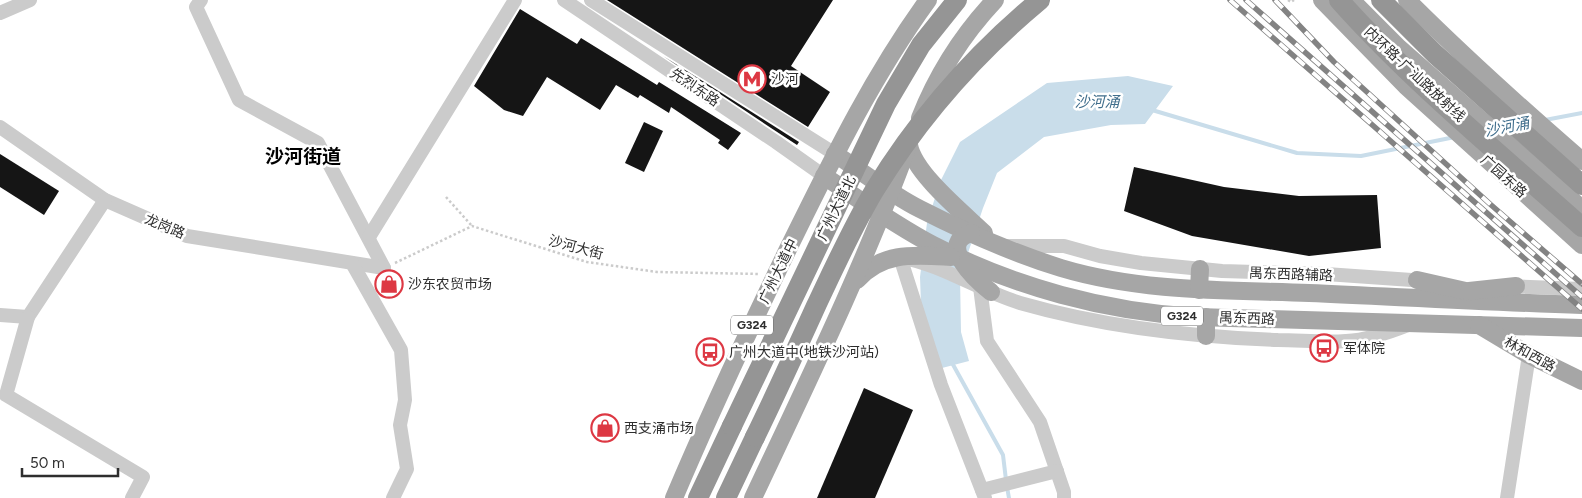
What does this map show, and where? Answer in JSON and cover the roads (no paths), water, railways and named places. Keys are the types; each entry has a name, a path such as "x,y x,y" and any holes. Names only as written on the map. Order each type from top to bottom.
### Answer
{"highway":[{"name":"广州大道北","path":"698,498 886,104 921,45 957,0"},
{"name":"广州大道北","path":"726,498 849,238 875,191 923,120 958,79 1009,27 1040,0"},
{"name":"内环路-广汕路放射线","path":"1339,0 1426,87 1582,227"},
{"name":"内环路-广汕路放射线","path":"1380,0 1571,187"}],"main road":[{"name":"广州大道北","path":"835,154 880,74 928,0"},
{"path":"849,290 892,191 921,114 959,46 995,0"},
{"name":"广园东路","path":"1322,0 1372,53 1442,120 1582,245"},
{"path":"1352,0 1399,48 1582,196"},
{"path":"1365,0 1490,122"},
{"path":"1407,0 1511,99 1582,161"},
{"path":"908,145 910,154 916,164 965,224 966,235 960,240 952,258 986,289"},
{"name":"广州大道中","path":"674,498 692,455 776,275 835,154"},
{"name":"禺东西路","path":"835,154 919,208 965,224 998,244 1032,258 1091,276 1132,284 1199,290 1362,295 1416,289 1515,294 1582,305"},
{"name":"禺东西路","path":"824,176 882,215 952,258 1014,280 1080,300 1167,315 1582,328"},
{"path":"1571,187 1582,209"},
{"name":"G324","path":"753,498 849,290 867,270 882,261 900,257 952,258"},
{"path":"1199,290 1200,269"},
{"path":"1416,289 1515,294"},
{"path":"1332,294 1332,320"},
{"path":"1362,295 1362,321"},
{"path":"1206,317 1206,336"},
{"name":"林和西路","path":"1479,325 1529,355 1582,381"}],"street":[{"path":"0,13 30,0"},
{"path":"201,0 196,8 239,100 318,143 369,237 515,0"},
{"name":"先烈东路","path":"564,0 824,176"},
{"name":"先烈东路","path":"591,0 835,154"},
{"name":"龙岗路","path":"0,128 105,200 187,236 384,268 369,237"},
{"path":"105,200 28,317 6,395 143,477 132,498"},
{"name":"禺东西路辅路","path":"998,244 1064,246 1100,256 1141,263 1416,289"},
{"path":"900,257 941,385 986,492 1057,471"},
{"path":"952,258 959,277 1017,302 1096,322 1206,336 1346,341 1384,334 1413,323"},
{"path":"352,263 401,350 405,400 400,425 407,469 392,498"},
{"path":"986,289 986,341 1040,422 1064,492 1064,498"},
{"path":"1515,294 1582,289"},
{"path":"0,315 28,317"},
{"path":"1507,498 1529,355"}],"water":[{"path":"1128,76 1173,86 1145,124 1111,125 1044,137 997,173 960,277 961,332 969,361 942,368 921,304 920,277 927,223 940,182 960,142 1047,83"}],"waterway":[{"name":"沙河涌","path":"1152,110 1297,153 1361,156 1455,137"},
{"name":"沙河涌","path":"1545,120 1582,113"},
{"name":"沙河涌","path":"951,361 1003,455 1006,480"},
{"name":"沙河涌","path":"1007,487 1009,498"}],"railway":[{"path":"1230,0 1582,309"},
{"path":"1246,0 1582,297"},
{"path":"1275,0 1334,62 1490,204 1582,284"}],"place":[{"name":"沙河","path":"752,79"},
{"name":"沙东农贸市场","path":"389,284"},
{"name":"军体院","path":"1324,348"},
{"name":"广州大道中(地铁沙河站)","path":"710,352"},
{"name":"西支涌市场","path":"605,428"}],"district":[{"name":"沙河街道","path":"303,156"}]}
